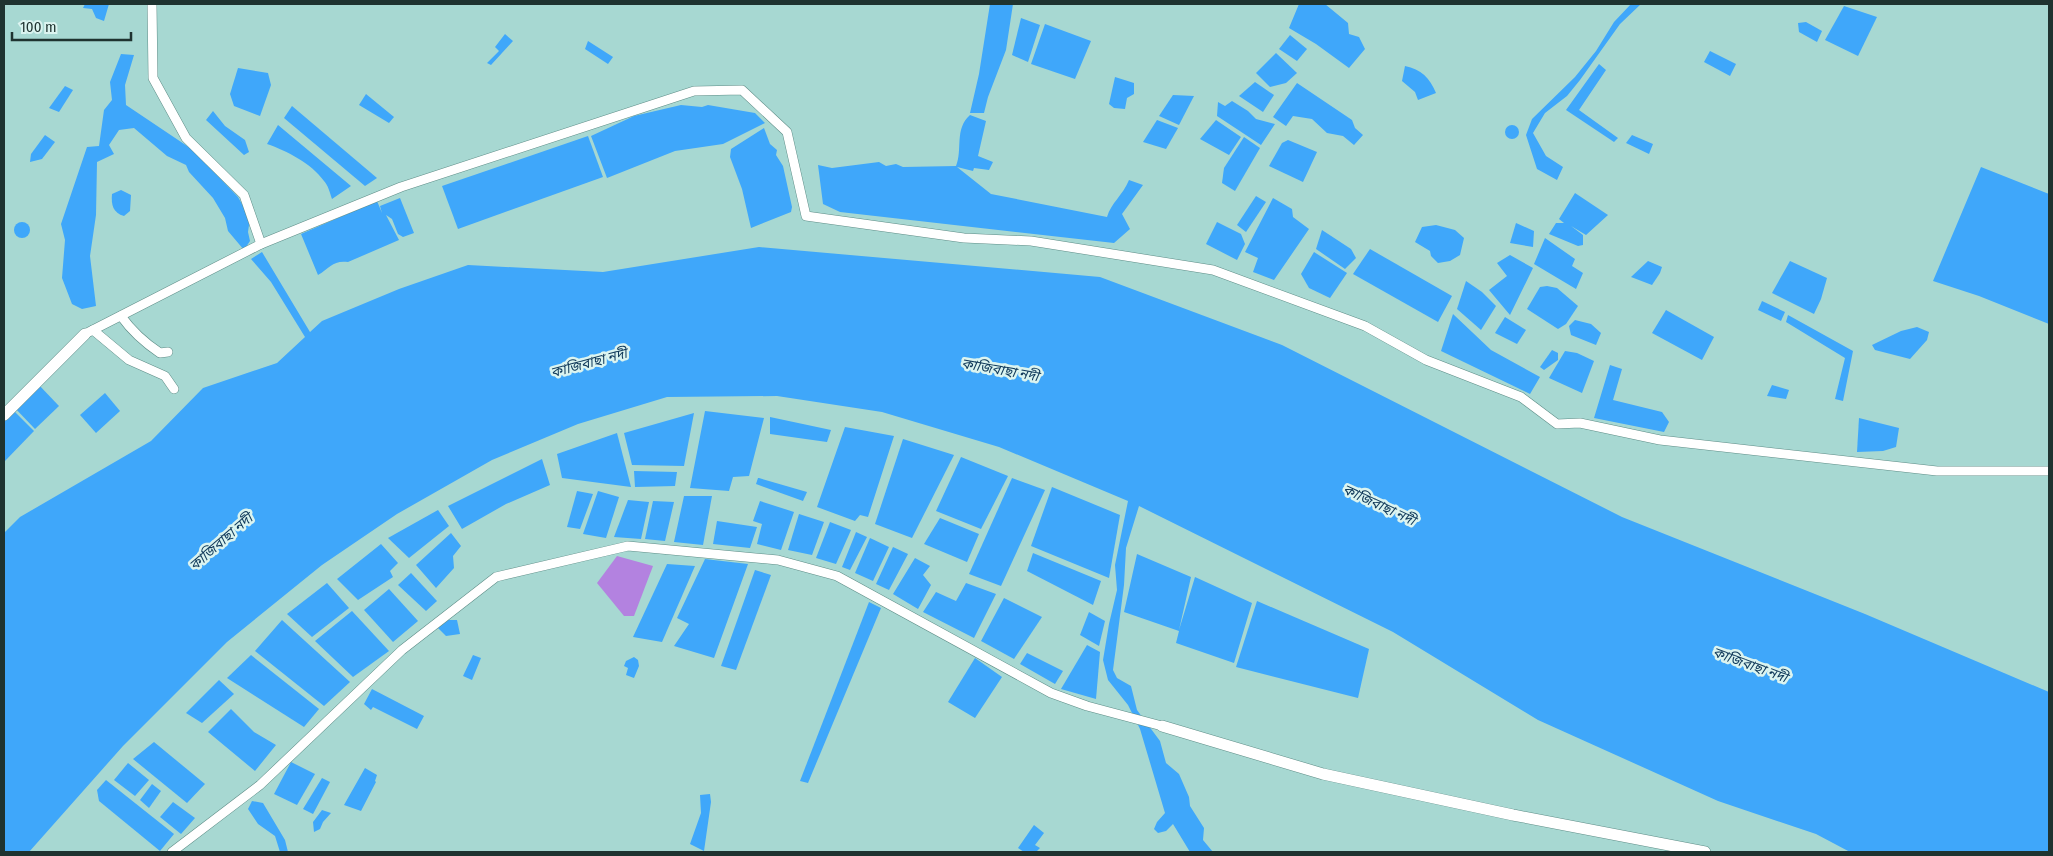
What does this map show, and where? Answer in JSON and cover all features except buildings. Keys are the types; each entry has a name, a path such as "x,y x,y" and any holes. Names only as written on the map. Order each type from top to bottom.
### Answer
{"street":[{"path":"152,4 153,78 186,138 244,195 261,244"},
{"path":"4,415 89,332 261,244 401,187 694,91 742,90 787,132 806,216 964,238 1032,241 1213,270 1365,326 1426,360 1521,397 1557,424 1580,423 1660,440 1937,471 2049,471"},
{"path":"121,316 128,327 155,350 160,353 168,352"},
{"path":"89,332 129,360 165,376 174,389"},
{"path":"172,852 260,785 402,650 496,577 628,546 778,560 837,576 1051,693 1323,774 1513,815 1705,852"}],"shaded area":[{"path":"617,556 653,566 634,616 624,616 597,583"}],"water":[{"path":"85,4 109,4 104,21 96,18 92,9 83,8"},
{"path":"990,4 1013,4 1006,50 984,113 970,113 979,74"},
{"path":"1299,4 1325,4 1348,23 1349,34 1359,37 1365,49 1349,68 1316,44 1289,28"},
{"path":"1631,4 1641,4 1620,24 1567,96 1545,113 1533,133 1546,156 1563,167 1557,180 1537,169 1526,135 1532,119 1575,77 1596,51 1614,22"},
{"path":"1844,6 1877,17 1858,56 1825,40"},
{"path":"1021,18 1040,25 1028,62 1012,55"},
{"path":"1806,22 1822,31 1817,42 1799,32 1798,23"},
{"path":"1045,24 1091,41 1075,79 1031,64"},
{"path":"505,34 513,41 491,65 487,63 499,51 495,47"},
{"path":"1290,35 1307,49 1297,61 1279,49"},
{"path":"588,41 613,57 608,64 585,49"},
{"path":"1710,51 1736,64 1730,76 1704,62"},
{"path":"1276,53 1297,73 1286,83 1270,87 1256,73"},
{"path":"121,54 134,55 125,85 126,105 193,150 238,197 250,218 248,232 250,241 244,250 228,231 225,218 213,198 189,172 186,165 167,156 134,128 119,130 109,145 114,154 97,162 96,215 90,256 96,306 82,309 72,304 62,278 65,240 61,224 87,147 99,146 104,110 112,100 110,82"},
{"path":"1599,64 1606,70 1579,110 1618,138 1614,142 1566,110"},
{"path":"1405,66 1416,69 1424,75 1436,93 1418,100 1415,92 1402,81"},
{"path":"238,68 268,73 271,85 260,116 234,106 230,94"},
{"path":"1115,77 1134,83 1134,94 1127,98 1125,109 1114,108 1109,104"},
{"path":"1255,82 1274,95 1263,112 1239,96"},
{"path":"1297,83 1352,120 1355,128 1363,135 1354,145 1343,136 1327,133 1312,119 1293,116 1286,126 1273,117"},
{"path":"65,86 73,90 59,112 49,108"},
{"path":"366,94 394,117 389,123 359,105"},
{"path":"1173,95 1194,96 1179,125 1159,116"},
{"path":"1232,101 1248,111 1256,119 1275,124 1261,145 1217,116 1218,102 1225,106"},
{"path":"681,105 702,107 708,105 755,113 765,123 723,144 675,151 607,178 591,136 634,116"},
{"path":"292,106 377,178 365,186 284,118"},
{"path":"213,111 225,126 245,140 249,152 244,155 206,120"},
{"path":"970,115 986,121 978,156 993,162 989,170 974,168 973,171 957,167 991,194 1107,217 1111,207 1129,180 1143,185 1122,214 1130,229 1114,243 840,212 823,204 818,165 832,168 879,162 886,166 896,164 903,167 956,166 960,133"},
{"path":"1157,120 1178,128 1166,149 1143,142"},
{"path":"1216,120 1241,137 1229,155 1200,139"},
{"path":"278,125 351,186 332,199 325,183 306,163 283,150 267,144"},
{"path":"1509,125 1515,125 1519,132 1515,139 1509,139 1505,135 1505,129"},
{"path":"764,128 770,144 777,150 776,155 783,166 792,207 791,212 751,228 742,189 730,157 731,149"},
{"path":"45,135 55,142 42,159 30,162 31,154"},
{"path":"1632,135 1653,144 1649,154 1626,143"},
{"path":"588,136 603,177 458,229 442,186"},
{"path":"1244,137 1260,148 1235,191 1222,183 1224,168"},
{"path":"1288,140 1317,152 1303,182 1269,166 1282,143"},
{"path":"1981,167 2049,194 2049,324 1979,296 1933,281"},
{"path":"121,190 131,195 130,211 124,216 115,211 112,202 112,194"},
{"path":"1575,193 1608,215 1586,235 1571,226 1583,235 1583,245 1578,246 1549,234 1556,223 1564,223 1559,219"},
{"path":"1256,196 1266,202 1246,232 1237,225"},
{"path":"400,198 414,233 403,237 398,234 392,219 386,215 399,240 348,262 335,263 318,275 301,234 377,201 382,213 380,206"},
{"path":"1273,198 1292,209 1293,217 1309,229 1274,280 1253,272 1258,258 1245,252"},
{"path":"19,222 25,222 30,227 28,236 19,238 14,233 14,227"},
{"path":"1217,222 1241,234 1245,244 1237,260 1206,244"},
{"path":"1516,223 1534,231 1533,247 1510,243"},
{"path":"1436,225 1455,230 1464,238 1460,255 1450,261 1438,263 1431,256 1430,251 1415,242 1422,227"},
{"path":"1322,230 1351,249 1356,258 1345,269 1316,249"},
{"path":"1545,238 1575,259 1572,266 1583,273 1576,289 1534,264"},
{"name":"কাজিবাছা নদী","path":"759,247 1100,277 1282,345 1622,517 1865,614 2049,692 2049,852 1850,852 1816,834 1718,801 1538,720 1393,632 1139,506 1126,548 1124,585 1113,670 1117,678 1131,686 1137,710 1160,741 1166,763 1179,774 1189,797 1190,806 1204,828 1203,840 1213,852 1190,852 1173,824 1166,831 1158,833 1154,829 1165,813 1140,729 1128,705 1108,680 1103,660 1117,590 1115,565 1128,501 999,447 882,412 777,396 667,397 578,424 492,460 397,514 322,565 227,642 123,746 29,852 4,852 4,533 20,517 151,441 203,388 277,363 305,337 271,282 251,259 262,252 310,332 322,321 399,289 468,265 603,272"},
{"path":"1370,249 1452,296 1438,322 1353,274"},
{"path":"1314,252 1347,273 1330,298 1309,288 1301,274"},
{"path":"1510,255 1533,268 1510,315 1489,290 1507,276 1497,263"},
{"path":"1648,261 1662,267 1652,285 1631,277"},
{"path":"1790,261 1827,278 1814,314 1772,293"},
{"path":"1466,281 1482,292 1496,306 1481,330 1457,309"},
{"path":"1540,287 1557,288 1578,306 1566,324 1558,329 1527,309"},
{"path":"1762,301 1785,312 1781,321 1758,310"},
{"path":"1666,310 1714,337 1702,360 1652,333"},
{"path":"1453,314 1491,350 1540,377 1530,394 1441,351"},
{"path":"1788,315 1853,351 1843,401 1835,399 1845,358 1786,322"},
{"path":"1505,317 1526,330 1517,344 1495,333"},
{"path":"1575,320 1591,324 1601,333 1596,345 1571,335 1569,326"},
{"path":"1917,327 1929,332 1927,340 1910,359 1875,350 1872,345 1901,331"},
{"path":"1552,350 1558,353 1558,360 1544,370 1540,367"},
{"path":"1565,351 1577,353 1594,361 1582,393 1549,378"},
{"path":"1610,365 1622,369 1613,400 1662,412 1669,422 1664,432 1594,418"},
{"path":"37,383 59,406 35,429 13,406"},
{"path":"1772,385 1789,390 1786,399 1767,396"},
{"path":"105,393 120,411 96,433 80,415"},
{"path":"11,408 34,431 4,462 4,415"},
{"path":"705,411 764,418 749,476 733,477 729,491 690,488"},
{"path":"694,413 684,466 632,465 624,433"},
{"path":"770,417 831,430 827,442 770,434"},
{"path":"1859,418 1899,428 1896,447 1883,451 1857,452"},
{"path":"845,427 894,436 868,517 860,515 855,521 817,507"},
{"path":"617,433 631,487 562,478 557,454"},
{"path":"903,439 954,455 912,538 875,524"},
{"path":"961,457 1008,476 981,529 936,511"},
{"path":"542,459 550,485 506,504 462,529 448,506"},
{"path":"634,471 677,472 675,486 635,487"},
{"path":"758,478 807,492 803,501 756,484"},
{"path":"1012,478 1045,490 1001,586 969,574"},
{"path":"1052,487 1120,515 1109,578 1031,546"},
{"path":"577,491 593,494 580,529 567,527"},
{"path":"598,491 619,497 606,538 583,534"},
{"path":"684,496 712,496 703,545 674,542"},
{"path":"628,500 649,502 641,539 614,537"},
{"path":"653,501 674,502 665,541 645,539"},
{"path":"760,501 794,512 781,550 757,544 762,524 753,521"},
{"path":"438,510 449,526 409,558 388,538"},
{"path":"799,514 824,522 812,555 788,550"},
{"path":"940,518 979,534 967,562 924,544"},
{"path":"717,521 757,527 750,548 713,544"},
{"path":"830,522 851,530 836,564 816,558"},
{"path":"856,532 867,537 850,570 842,567"},
{"path":"451,533 461,546 453,556 454,568 436,588 416,565"},
{"path":"870,538 889,547 873,581 855,573"},
{"path":"381,544 398,563 390,571 393,577 358,600 337,579"},
{"path":"893,547 908,554 889,590 876,584"},
{"path":"1033,553 1101,581 1093,605 1027,571"},
{"path":"1137,554 1191,577 1179,630 1195,577 1252,603 1234,663 1176,643 1179,631 1124,612"},
{"path":"915,558 930,566 923,575 931,585 918,609 893,594"},
{"path":"705,559 748,564 714,658 674,646 689,624 677,618"},
{"path":"667,564 695,566 662,642 633,637"},
{"path":"755,570 771,575 736,670 721,666"},
{"path":"411,573 437,601 426,611 398,585"},
{"path":"327,583 349,608 312,637 287,614"},
{"path":"966,583 996,594 974,638 923,612 936,592 956,601"},
{"path":"389,589 418,621 393,642 364,610"},
{"path":"1004,598 1042,617 1014,659 981,641"},
{"path":"1257,601 1369,649 1358,698 1236,667"},
{"path":"869,602 881,608 808,783 800,781"},
{"path":"352,611 389,651 353,677 315,641"},
{"path":"1089,612 1105,621 1099,646 1080,635"},
{"path":"282,620 350,682 324,706 255,651"},
{"path":"448,620 457,620 460,634 446,636 438,628"},
{"path":"1087,645 1100,652 1096,699 1061,689"},
{"path":"1027,653 1063,671 1055,684 1020,664"},
{"path":"251,655 319,709 304,727 227,678"},
{"path":"473,655 481,658 472,680 463,676"},
{"path":"634,657 638,660 639,666 634,678 626,675 628,668 624,666 626,661"},
{"path":"975,658 1002,677 975,718 948,702"},
{"path":"219,680 234,694 202,723 186,713"},
{"path":"372,689 424,716 417,729 373,707 371,710 364,704"},
{"path":"231,709 254,732 276,745 255,771 208,732"},
{"path":"154,742 205,784 187,803 133,759"},
{"path":"291,762 315,774 297,805 274,794"},
{"path":"128,763 149,780 135,796 114,780"},
{"path":"365,768 377,775 376,782 361,811 344,805"},
{"path":"322,778 330,782 313,814 303,809"},
{"path":"106,780 174,834 160,851 99,801 97,790"},
{"path":"152,784 161,791 149,808 140,800"},
{"path":"710,794 711,802 704,851 690,844 701,813 700,795"},
{"path":"252,801 263,803 285,840 288,852 280,852 275,836 258,824 248,809"},
{"path":"173,802 195,818 181,834 160,817"},
{"path":"322,810 331,813 320,829 314,832 313,822"},
{"path":"1034,825 1044,833 1035,845 1040,848 1036,852 1024,852 1018,848"}]}
